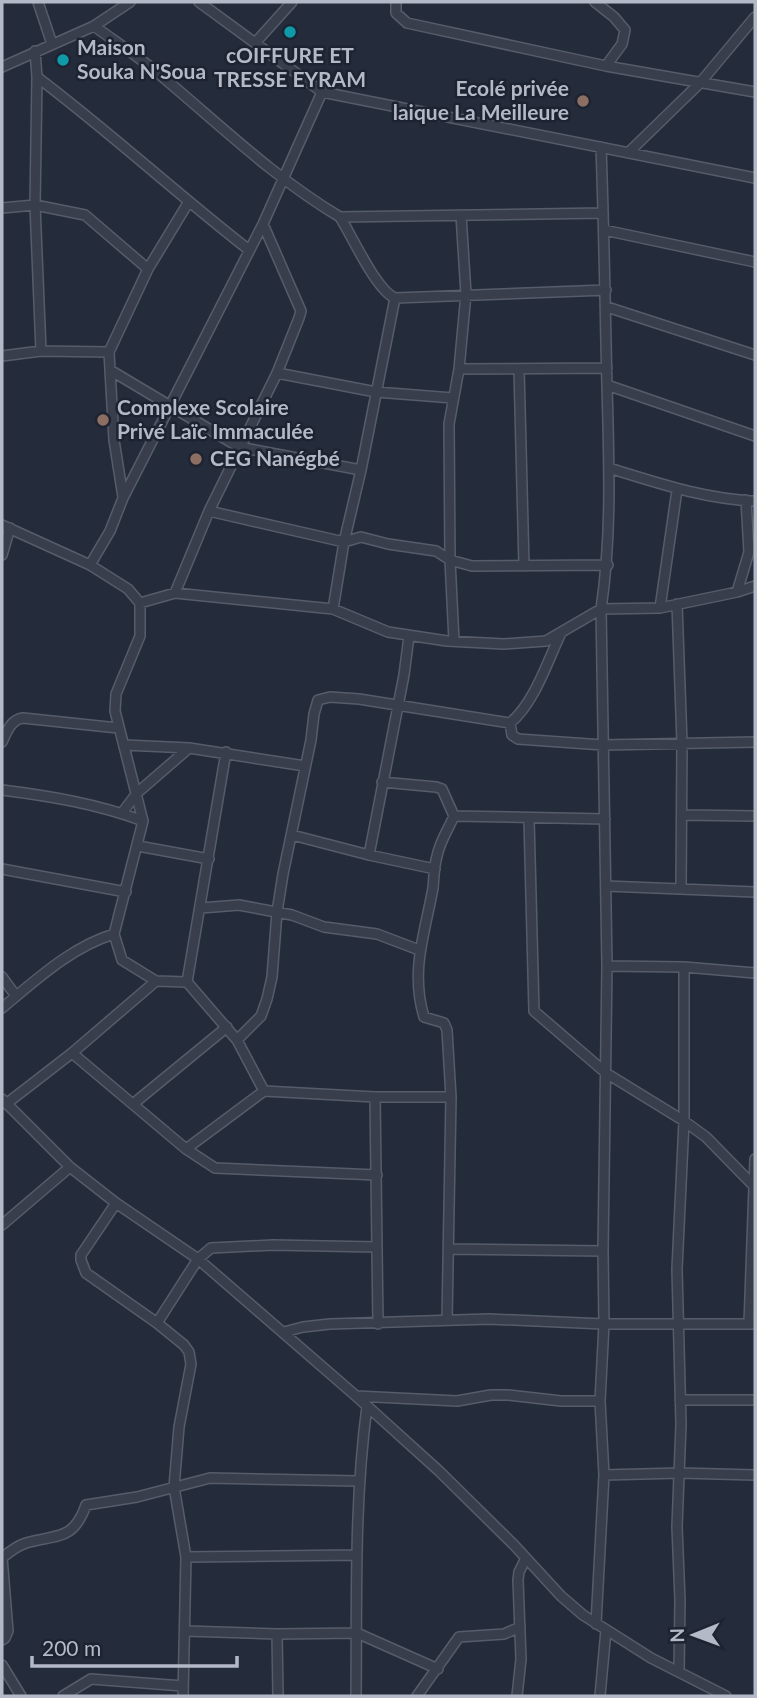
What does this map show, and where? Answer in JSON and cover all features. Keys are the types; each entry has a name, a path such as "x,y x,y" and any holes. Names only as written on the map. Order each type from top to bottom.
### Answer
{"street":[{"path":"38,2 52,44"},
{"path":"2,67 94,26 130,2"},
{"path":"199,2 322,92 755,178"},
{"path":"256,42 292,2"},
{"path":"396,2 396,13 407,23 606,66 755,92"},
{"path":"595,2 625,30 622,44 606,66"},
{"path":"628,153 700,83 755,17"},
{"path":"94,26 156,71 285,180 340,217 374,277 389,296 395,299 606,290"},
{"path":"35,51 41,351"},
{"path":"37,77 83,112 188,203 249,250"},
{"path":"90,565 110,531 123,498 285,180 322,92"},
{"path":"596,1624 604,1475 600,1401 604,1324 607,966 601,609 608,565 610,468 601,147"},
{"path":"123,498 114,440 109,352 148,269 188,203"},
{"path":"2,208 36,205 85,215 148,269"},
{"path":"340,217 603,213"},
{"path":"454,641 448,439 459,369 466,294 461,215"},
{"path":"175,593 209,511 277,373 301,311 263,224"},
{"path":"604,230 755,262"},
{"path":"333,609 344,542 395,299"},
{"path":"607,307 755,355"},
{"path":"2,356 41,351 109,352"},
{"path":"459,369 607,368"},
{"path":"519,369 524,566"},
{"path":"110,370 239,447 361,470"},
{"path":"277,373 376,392 453,398"},
{"path":"607,385 755,436"},
{"path":"610,468 677,489 725,500 751,501 749,552 737,592"},
{"path":"660,608 677,489"},
{"path":"209,511 344,542 360,537 436,551 450,560 472,566 608,565"},
{"path":"2,555 6,526 90,565 128,589 140,603 140,636 116,694 115,711 143,821 114,934 122,960 156,981 187,982 237,1041 264,1091"},
{"path":"140,603 175,593 333,609 379,629 408,636 504,644 541,642 601,609 660,608 755,586"},
{"path":"677,604 682,743 681,889"},
{"path":"510,723 528,702 561,633"},
{"path":"369,855 404,675 408,636"},
{"path":"237,1041 261,1016 267,999 272,977 277,912 314,714 322,697 359,699 510,723"},
{"path":"2,742 11,724 16,719 23,718 118,728"},
{"path":"510,723 512,735 518,739 603,745 755,743"},
{"path":"125,745 226,752 304,766"},
{"path":"122,813 137,793 189,748"},
{"path":"187,982 226,752"},
{"path":"382,782 442,789 454,816"},
{"path":"2,790 65,799 143,821"},
{"path":"682,815 755,816"},
{"path":"454,816 605,819"},
{"path":"447,1320 451,1097 446,1025 424,1017 418,977 419,950 435,869 443,835 454,816"},
{"path":"529,819 532,1008 539,1017 606,1073 684,1121 715,1145 754,1186"},
{"path":"292,835 435,869"},
{"path":"138,846 209,859"},
{"path":"2,869 126,891"},
{"path":"606,886 755,892"},
{"path":"201,908 239,905 277,912 324,927 377,934 419,950"},
{"path":"2,1008 76,950 114,934"},
{"path":"607,966 684,967 755,973"},
{"path":"679,1671 677,1527 680,1399 677,1269 684,1121 684,967"},
{"path":"2,977 16,996"},
{"path":"156,981 72,1053 4,1101 70,1167 116,1203 198,1259 368,1406 439,1471 561,1596 596,1624 651,1658 726,1696"},
{"path":"133,1104 226,1027"},
{"path":"72,1053 210,1166 223,1170 377,1175"},
{"path":"186,1149 264,1091 375,1097 451,1097"},
{"path":"375,1097 378,1324"},
{"path":"284,1332 330,1324 489,1319 604,1324 752,1324 755,1158"},
{"path":"2,1224 70,1167"},
{"path":"63,1696 91,1679 183,1691 186,1557 174,1487 179,1427 191,1364 189,1352 184,1345 86,1273 82,1266 81,1255 116,1203"},
{"path":"157,1323 198,1259 206,1251 219,1246 377,1247"},
{"path":"449,1249 603,1251"},
{"path":"356,1396 457,1401 508,1395 561,1401 600,1401"},
{"path":"680,1399 755,1400"},
{"path":"356,1696 355,1555 358,1481 368,1406"},
{"path":"604,1475 755,1475"},
{"path":"2,1640 8,1631 2,1557 20,1545 58,1538 72,1530 83,1515 86,1505 136,1497 210,1478 358,1481"},
{"path":"186,1557 355,1555"},
{"path":"517,1696 521,1659 518,1580 526,1558"},
{"path":"417,1696 459,1637 503,1634 520,1627"},
{"path":"600,1696 606,1630"},
{"path":"186,1631 357,1633 438,1670"},
{"path":"277,1634 278,1696"},
{"path":"2,1665 20,1696"}],"place":[{"name":"cOIFFURE ET TRESSE EYRAM","path":"290,32"},
{"name":"Maison Souka N'Soua","path":"63,60"},
{"name":"Ecolé privée laique La Meilleure","path":"583,101"},
{"name":"Complexe Scolaire Privé Laïc Immaculée","path":"103,420"},
{"name":"CEG Nanégbé","path":"196,459"}]}
